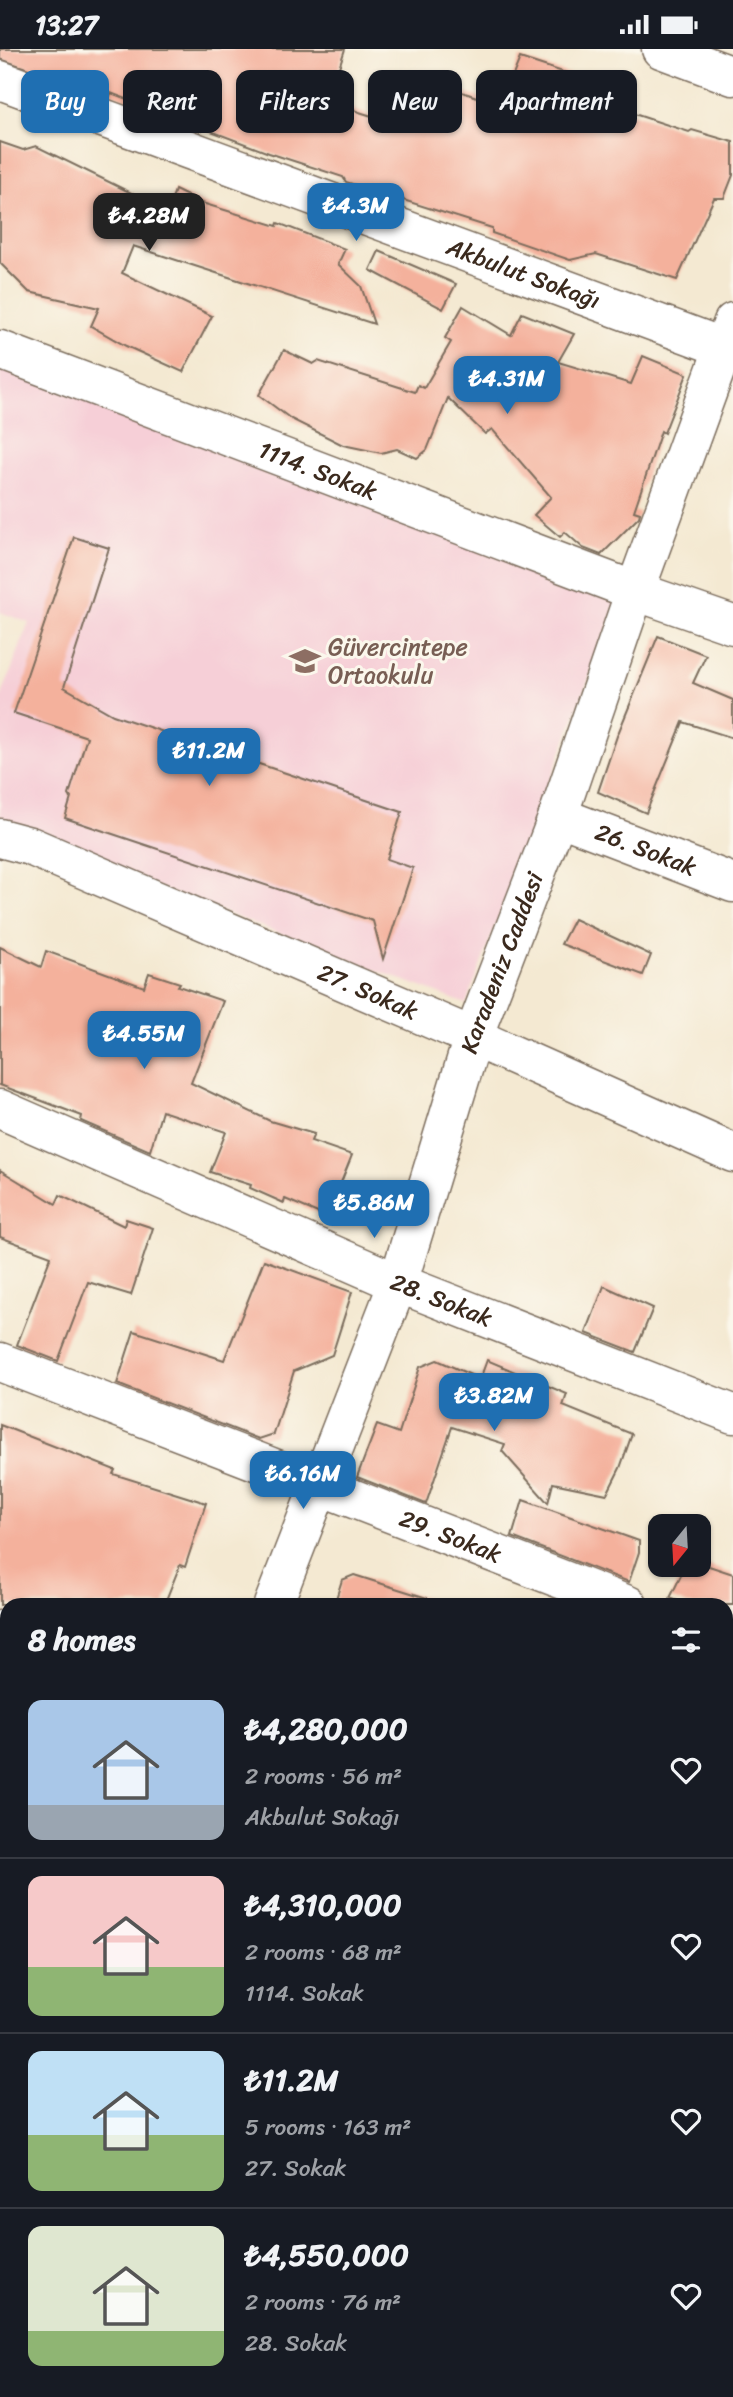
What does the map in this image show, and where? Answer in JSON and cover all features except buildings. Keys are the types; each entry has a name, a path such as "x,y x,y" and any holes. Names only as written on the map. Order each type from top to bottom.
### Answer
{"street":[{"path":"661,49 733,76"},
{"name":"Akbulut Sokağı","path":"0,80 730,340"},
{"name":"Karadeniz Caddesi","path":"276,1598 398,1283 473,1037 558,816 635,591 730,340"},
{"name":"1114. Sokak","path":"0,350 635,591 733,625"},
{"name":"26. Sokak","path":"558,816 733,883"},
{"name":"27. Sokak","path":"0,838 30,846 473,1037 733,1153"},
{"name":"28. Sokak","path":"0,1109 398,1283 733,1414"},
{"name":"29. Sokak","path":"0,1362 610,1598"}],"shaded area":[{"name":"Güvercintepe Ortaokulu","path":"0,358 622,591 466,1004 0,828 0,700 29,623 0,612"}],"place":[{"name":"Güvercintepe Ortaokulu","path":"305,661"}]}
